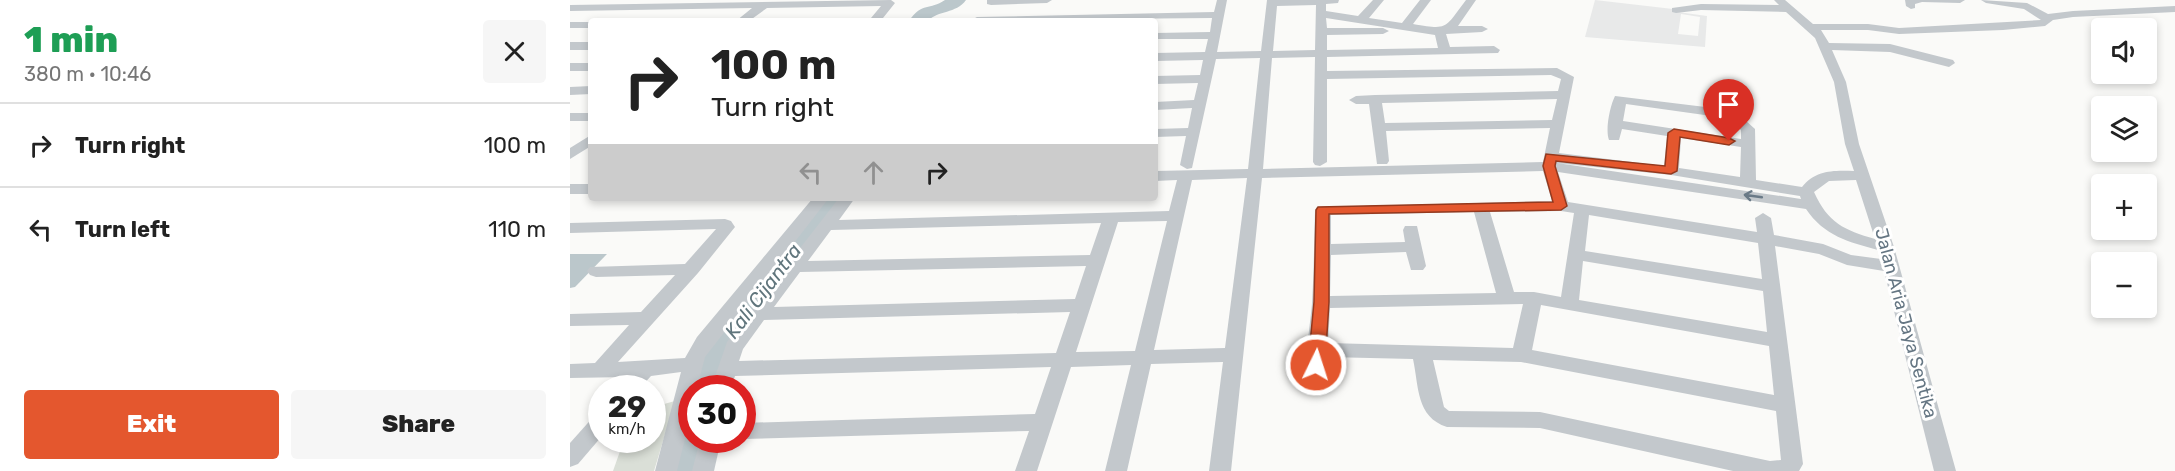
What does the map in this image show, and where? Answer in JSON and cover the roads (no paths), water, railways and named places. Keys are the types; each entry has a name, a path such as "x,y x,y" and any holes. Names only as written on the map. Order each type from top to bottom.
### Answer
{"street":[{"path":"978,18 991,1 1047,0"},
{"path":"1116,471 1177,216 1222,0"},
{"path":"1362,19 1379,0"},
{"path":"1406,26 1426,0"},
{"path":"1440,30 1471,0"},
{"name":"Jalan Aria Jaya Sentika","path":"1779,0 1812,27 1826,46 1840,82 1852,144 1888,256 1945,471"},
{"path":"1925,0 1960,0"},
{"path":"1986,0 2022,3 2046,18 2073,14 2175,9"},
{"path":"1220,471 1256,169 1272,2 1326,5 1362,19 1440,30"},
{"path":"570,8 890,3 877,18"},
{"path":"746,18 764,4"},
{"path":"1320,162 1321,32 1326,5"},
{"path":"1676,10 1701,7 1791,9"},
{"path":"1112,18 1219,15"},
{"path":"1812,27 1868,27 1899,31 1993,28 2045,22 2048,21 2046,18"},
{"path":"570,26 588,25"},
{"path":"1321,32 1482,29"},
{"path":"1440,30 1444,50"},
{"path":"1158,36 1215,35"},
{"path":"570,46 588,46"},
{"path":"1826,46 1890,48 1948,63"},
{"path":"1158,57 1487,50 1487,72"},
{"path":"570,67 588,67"},
{"path":"1321,75 1557,71 1568,77 1550,161 1561,206"},
{"path":"1158,80 1206,79"},
{"path":"570,91 588,90"},
{"path":"1356,100 1564,95"},
{"path":"1375,99 1382,161"},
{"path":"1748,144 1674,133 1614,130 1620,99 1733,115 1748,129 1748,144 1748,183"},
{"path":"1158,105 1200,104"},
{"path":"570,117 588,117"},
{"path":"1378,128 1557,124"},
{"path":"1158,133 1194,132"},
{"path":"1671,171 1674,133"},
{"path":"1256,169 1320,162 1550,161 1671,171 1748,183 1808,198"},
{"path":"1158,166 1187,170 1550,161 1808,198"},
{"path":"1158,175 1187,170"},
{"path":"1862,176 1827,175 1813,181 1808,198 1819,220 1838,232 1888,256"},
{"path":"570,180 588,179"},
{"path":"570,189 588,189"},
{"path":"666,471 692,364 704,342 819,201"},
{"path":"725,375 734,347 845,201"},
{"path":"1316,380 1322,302 1323,204 1481,208 1561,206 1766,238 1823,249 1847,260 1888,256"},
{"path":"1481,208 1506,297"},
{"path":"1569,304 1582,209"},
{"path":"826,225 1177,216"},
{"path":"1026,471 1111,218"},
{"path":"1422,354 1434,410 1447,419 1540,420 1770,470 1785,469 1792,464 1763,218"},
{"path":"570,228 725,224 727,228 600,370"},
{"path":"1411,230 1417,266"},
{"path":"1321,250 1413,247"},
{"path":"1577,255 1772,286"},
{"path":"795,267 1097,260"},
{"path":"596,271 692,269"},
{"path":"1322,302 1534,298 1779,341"},
{"path":"1521,355 1534,298"},
{"path":"758,314 1082,305"},
{"path":"570,320 647,318"},
{"path":"1317,350 1521,355 1784,405"},
{"path":"727,369 1233,355"},
{"path":"570,371 645,369 692,364"},
{"path":"640,375 645,369"},
{"path":"756,431 1042,422"},
{"path":"570,458 588,429"},
{"path":"704,471 707,453"}],"waterway":[{"name":"Kali Cijantra","path":"921,18 927,11 945,8 957,0"},
{"name":"Kali Cijantra","path":"709,375 725,340 831,201"},
{"name":"Kali Cijantra","path":"687,471 690,453"}]}
